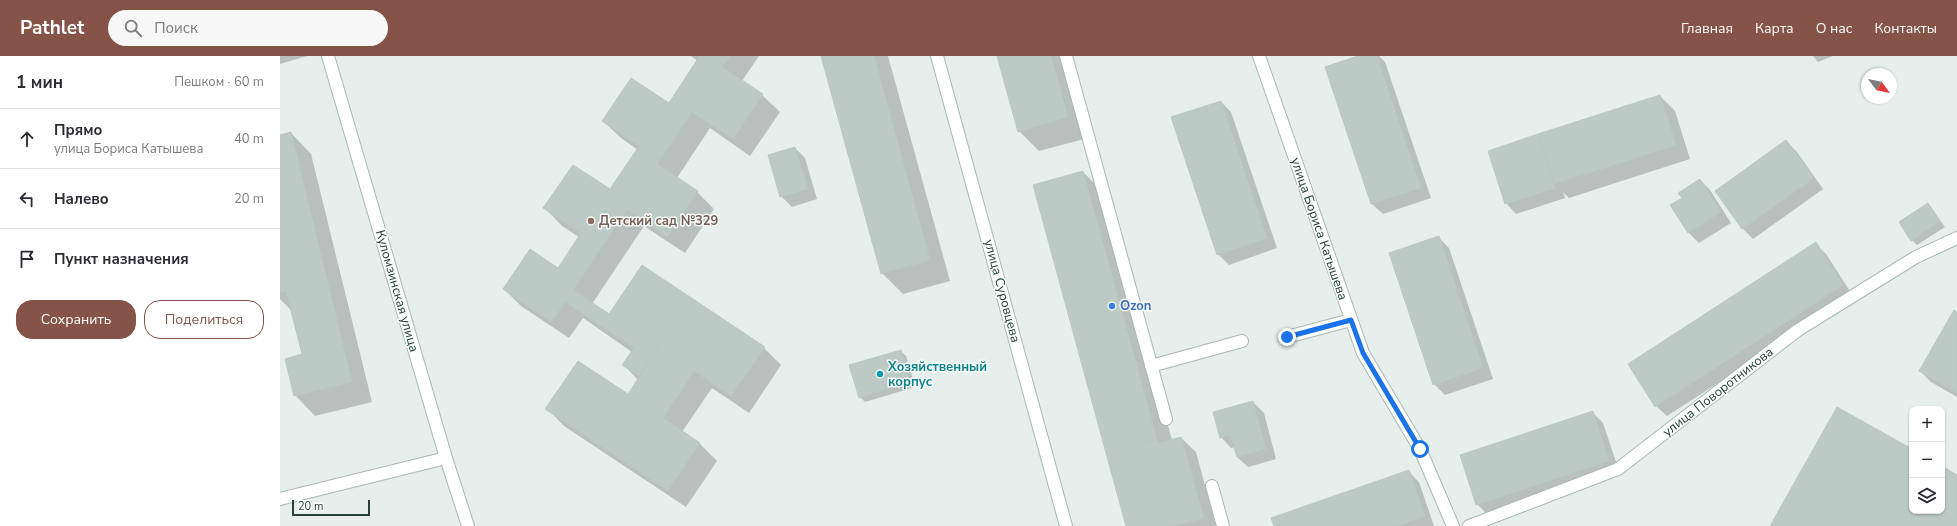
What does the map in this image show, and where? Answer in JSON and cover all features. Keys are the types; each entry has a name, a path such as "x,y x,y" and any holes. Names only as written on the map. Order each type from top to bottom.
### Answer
{"street":[{"name":"Куломзинская улица","path":"328,56 446,458 468,526"},
{"name":"улица Суровцева","path":"937,56 1066,526"},
{"path":"1066,56 1166,419"},
{"name":"улица Бориса Катышева","path":"1259,56 1363,353 1420,449 1453,526"},
{"name":"улица Поворотникова","path":"1469,526 1618,469 1798,330 1916,257 1957,238"},
{"path":"1287,337 1351,320"},
{"path":"1151,366 1242,341"},
{"path":"280,498 446,458"},
{"path":"1212,486 1223,526"}],"building":[{"name":"Детский сад №329","path":"698,56 730,56 722,67 763,94 733,139 692,112 657,164 698,191 667,237 627,209 573,290 659,347 639,376 622,365 634,348 565,302 551,322 503,289 530,249 558,268 581,233 543,208 573,165 610,189 639,146 602,121 631,78 669,103 699,57"},
{"path":"821,56 874,56 930,260 881,274"},
{"path":"997,56 1051,56 1068,117 1018,132"},
{"path":"1358,56 1377,56 1421,188 1371,204 1325,67"},
{"path":"1660,95 1676,145 1554,184 1538,134"},
{"path":"1221,101 1267,238 1217,255 1171,117"},
{"path":"291,132 352,382 294,396 285,359 302,354 286,291 280,292 280,135"},
{"path":"1538,134 1555,188 1505,204 1488,151"},
{"path":"1786,140 1814,178 1742,229 1715,191"},
{"path":"795,147 808,189 780,197 768,155"},
{"path":"1083,171 1157,439 1106,453 1033,185"},
{"path":"1700,179 1721,212 1688,233 1670,205 1682,198 1678,193"},
{"path":"1928,203 1940,221 1911,241 1899,222"},
{"path":"1439,236 1483,368 1433,385 1389,253"},
{"path":"1816,242 1843,285 1655,407 1628,364"},
{"name":"Детский сад №329","path":"642,265 765,347 731,396 694,371 663,418 700,443 668,491 545,409 578,361 628,394 659,347 609,314"},
{"path":"1954,310 1957,312 1957,393 1919,371"},
{"name":"Хозяйственный корпус","path":"901,350 910,382 859,398 849,365"},
{"path":"1253,401 1266,449 1237,457 1230,435 1220,438 1213,412"},
{"path":"1837,407 1909,447 1909,514 1945,514 1945,468 1957,475 1957,526 1770,526"},
{"path":"1593,411 1609,461 1476,505 1460,455"},
{"path":"1181,437 1204,518 1174,526 1126,526 1106,453 1157,439 1158,443"},
{"path":"1409,470 1425,516 1397,526 1274,526 1271,518"}],"place":[{"name":"Детский сад №329","path":"591,221"},
{"name":"Ozon","path":"1112,306"},
{"name":"Хозяйственный корпус","path":"880,374"}],"route":[{"path":"1287,337 1351,320 1363,353 1420,449"}]}
